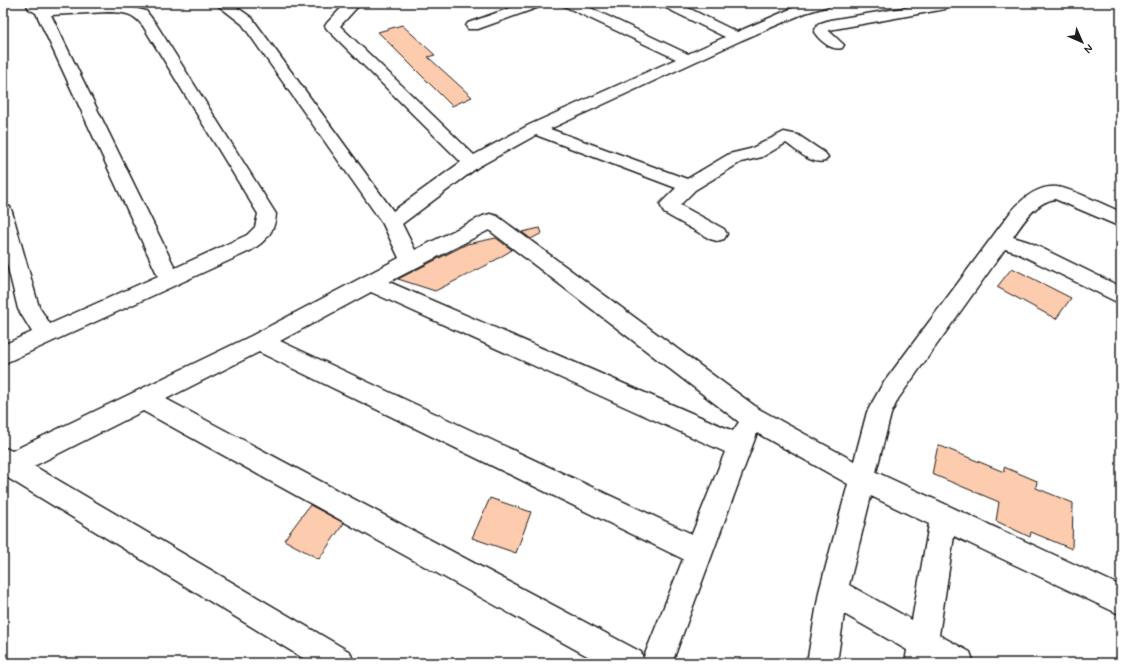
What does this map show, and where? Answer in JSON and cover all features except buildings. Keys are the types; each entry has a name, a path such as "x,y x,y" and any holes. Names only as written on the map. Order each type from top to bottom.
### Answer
{"street":[{"path":"222,3 247,21 391,222 410,261"},
{"path":"354,3 332,26 472,164"},
{"path":"474,26 537,3"},
{"path":"569,3 688,60"},
{"path":"667,3 737,37"},
{"path":"391,222 472,164 535,129 737,37 794,7 823,3"},
{"path":"837,45 821,32 823,27 830,24 940,6 942,3"},
{"path":"3,355 170,280 237,249 258,238 266,224 267,214 149,24 140,14 126,10 108,8 38,7 170,280"},
{"path":"535,129 689,186"},
{"path":"717,234 671,208 669,204 689,186 735,158 756,153 784,137 792,139 819,157"},
{"path":"822,663 833,592 879,412 890,392 998,243 1034,199 1046,192 1057,193 1121,220"},
{"path":"3,212 29,309 46,336"},
{"path":"6,462 143,399 258,342 490,220 750,417 863,479 1121,601"},
{"path":"998,243 1007,242 1022,247 1121,296"},
{"path":"371,283 739,446"},
{"path":"258,342 699,552"},
{"path":"143,399 630,663"},
{"path":"657,663 750,417"},
{"path":"6,462 340,663"},
{"path":"922,653 942,517"},
{"path":"833,592 922,653 959,663"}]}
